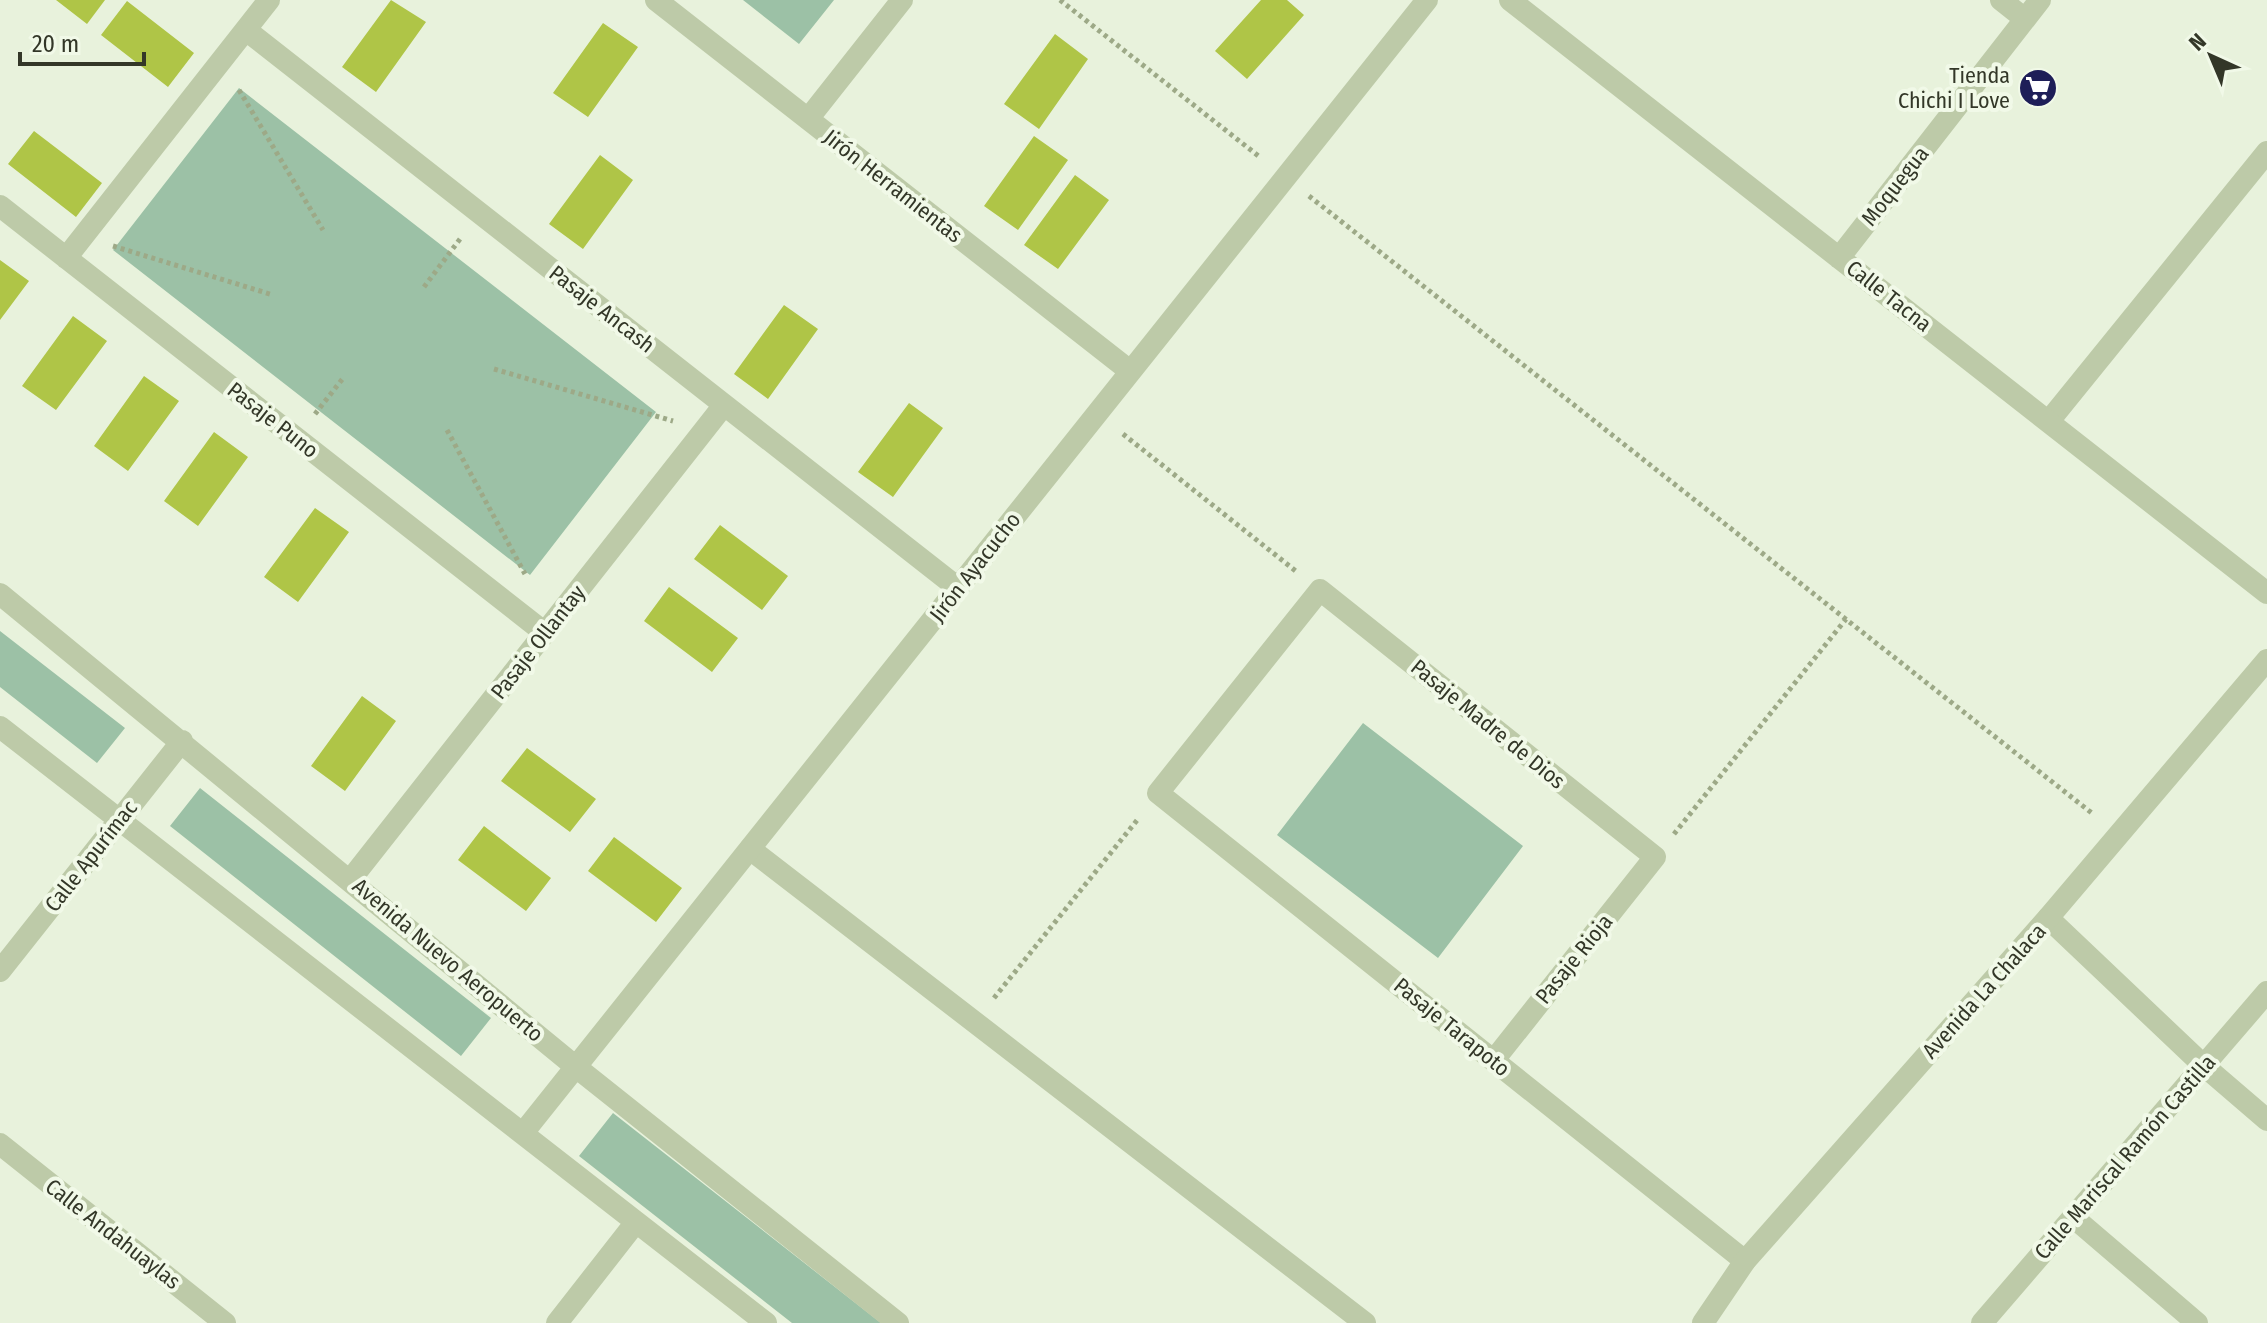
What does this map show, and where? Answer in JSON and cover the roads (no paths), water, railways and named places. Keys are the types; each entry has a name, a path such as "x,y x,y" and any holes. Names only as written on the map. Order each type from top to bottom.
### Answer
{"street":[{"path":"66,258 269,0"},
{"name":"Jirón Herramientas","path":"656,0 1130,371"},
{"path":"808,119 902,0"},
{"name":"Jirón Ayacucho","path":"523,1133 1427,0"},
{"name":"Calle Tacna","path":"1510,0 2267,593"},
{"path":"2001,0 2025,19"},
{"name":"Moquegua","path":"1839,258 2040,0"},
{"name":"Pasaje Ancash","path":"246,30 958,588"},
{"path":"2049,421 2267,152"},
{"name":"Pasaje Puno","path":"0,206 296,438 549,628"},
{"name":"Pasaje Ollantay","path":"351,879 724,405"},
{"name":"Pasaje Madre de Dios","path":"1158,793 1320,590 1655,857"},
{"name":"Avenida Nuevo Aeropuerto","path":"0,594 351,879 576,1067 898,1323"},
{"name":"Avenida La Chalaca","path":"1703,1323 1745,1261 2048,918 2267,660"},
{"path":"0,727 118,822 766,1323"},
{"name":"Calle Apurímac","path":"0,971 182,741"},
{"name":"Pasaje Tarapoto","path":"1158,793 1745,1261"},
{"path":"750,849 1365,1323"},
{"name":"Pasaje Rioja","path":"1494,1060 1655,857"},
{"path":"2048,918 2203,1065 2267,1120"},
{"name":"Calle Mariscal Ramón Castilla","path":"1982,1323 2267,992"},
{"name":"Calle Andahuaylas","path":"0,1144 225,1323"},
{"path":"2073,1217 2197,1323"},
{"path":"557,1323 636,1222"}],"place":[{"name":"Tienda Chichi I Love","path":"2038,88"}]}
